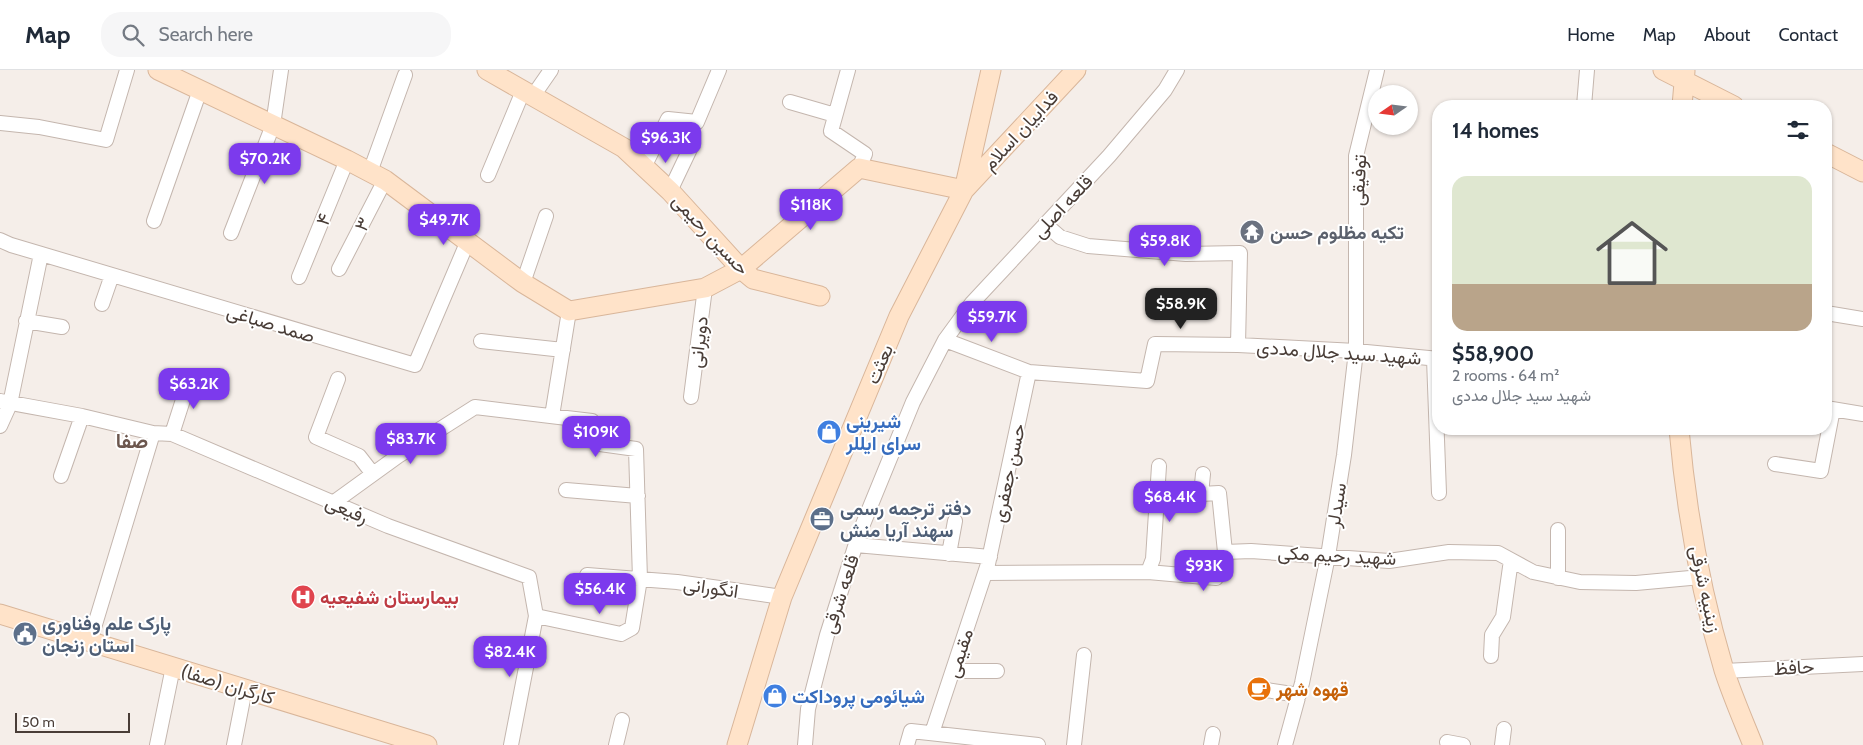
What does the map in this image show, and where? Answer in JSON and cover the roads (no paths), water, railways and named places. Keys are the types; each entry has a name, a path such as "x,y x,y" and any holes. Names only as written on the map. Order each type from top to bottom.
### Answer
{"main road":[{"name":"حسین رحیمی","path":"486,70 624,148 670,191 741,269 753,279 820,296"},
{"name":"بعثت","path":"737,745 782,596 899,316 964,190 991,70"},
{"name":"فداییان اسلام","path":"964,190 1076,70"},
{"path":"1663,70 1685,76 1724,100"},
{"path":"162,71 377,176 523,283 569,311 705,288 741,269 858,168 964,190"},
{"path":"1683,100 1685,76"},
{"path":"1832,156 1863,172"},
{"name":"زینبیه شرقی","path":"1680,435 1682,463 1701,577 1724,670 1753,745"},
{"name":"کارگران (صفا)","path":"0,614 427,745"}],"street":[{"path":"0,123 106,140 127,70"},
{"path":"231,233 274,125 281,70"},
{"path":"488,175 528,94 551,70"},
{"path":"644,167 668,119 697,122 719,70"},
{"path":"848,70 831,131 865,154 858,168"},
{"name":"قلعه اصلی","path":"945,340 972,303 1122,141 1165,90 1177,70"},
{"name":"توفیقی","path":"1356,352 1356,156 1377,70"},
{"path":"1585,100 1588,70"},
{"name":"۳","path":"339,268 377,176 405,75"},
{"path":"154,221 200,90"},
{"path":"790,102 835,115"},
{"path":"670,191 690,149"},
{"name":"۴","path":"299,277 347,160"},
{"path":"523,283 546,216"},
{"path":"1045,224 1060,237 1088,246 1186,254 1240,253 1238,345"},
{"name":"صمد صباغی","path":"0,240 11,245 415,366 467,243"},
{"path":"0,426 41,254"},
{"path":"102,304 112,275"},
{"name":"دویرانی","path":"691,397 705,288"},
{"path":"552,416 569,311"},
{"path":"1832,314 1863,319"},
{"path":"26,321 62,327"},
{"name":"شهید سید جلال مددی","path":"945,340 1029,372 1147,381 1155,344 1238,345 1432,359"},
{"name":"قلعه شرقی","path":"805,745 808,709 824,644 858,534 913,402 945,340"},
{"path":"481,341 563,350"},
{"name":"سیدلر","path":"1285,745 1299,695 1328,556 1344,455 1356,352"},
{"name":"حسن جعفری","path":"985,573 1029,372"},
{"path":"172,434 190,378"},
{"path":"338,378 316,438 358,456 373,474"},
{"name":"رفیعی","path":"5,403 82,416 153,433 172,434 388,526 529,577 536,616 511,745"},
{"path":"333,503 398,456 475,407 592,420 600,444 636,449 640,579 632,628 621,634 536,616"},
{"path":"1832,409 1863,414"},
{"path":"61,476 82,416"},
{"path":"90,642 153,433"},
{"path":"1438,435 1439,493"},
{"path":"1775,464 1821,471 1826,435"},
{"path":"1148,572 1154,559 1159,466"},
{"path":"985,573 1148,572 1216,578 1225,552 1219,493 1201,494 1203,474"},
{"path":"566,490 638,496"},
{"path":"949,554 955,521"},
{"path":"1558,530 1558,578"},
{"path":"856,545 990,557"},
{"name":"شهید رحیم مکی","path":"1225,552 1251,551 1389,561 1449,552 1498,554 1533,572 1580,582 1636,583 1701,577"},
{"path":"1491,656 1492,635 1503,617 1511,560"},
{"name":"مقیمی","path":"932,733 985,573"},
{"name":"انگورانی","path":"588,575 677,582 782,596"},
{"path":"1074,745 1084,655"},
{"name":"حافظ","path":"1724,670 1863,664"},
{"path":"157,745 173,667"},
{"path":"953,671 997,671"},
{"path":"234,745 245,689"},
{"path":"1259,689 1299,695"},
{"path":"616,745 622,720"},
{"path":"1502,745 1504,729"},
{"path":"907,745 911,731 1038,745"},
{"path":"1447,742 1463,745"}],"place":[{"name":"تکیه مظلوم حسن","path":"1252,232"},
{"name":"شیرینی سرای ایللر","path":"829,432"},
{"name":"دفتر ترجمه رسمی سهند آریا منش","path":"822,519"},
{"name":"بیمارستان شفیعیه","path":"303,597"},
{"name":"پارک علم وفناوری استان زنجان","path":"25,634"},
{"name":"قهوه شهر","path":"1259,689"},
{"name":"شیائومی پروداکت","path":"775,696"}],"district":[{"name":"صفا","path":"132,441"}]}
